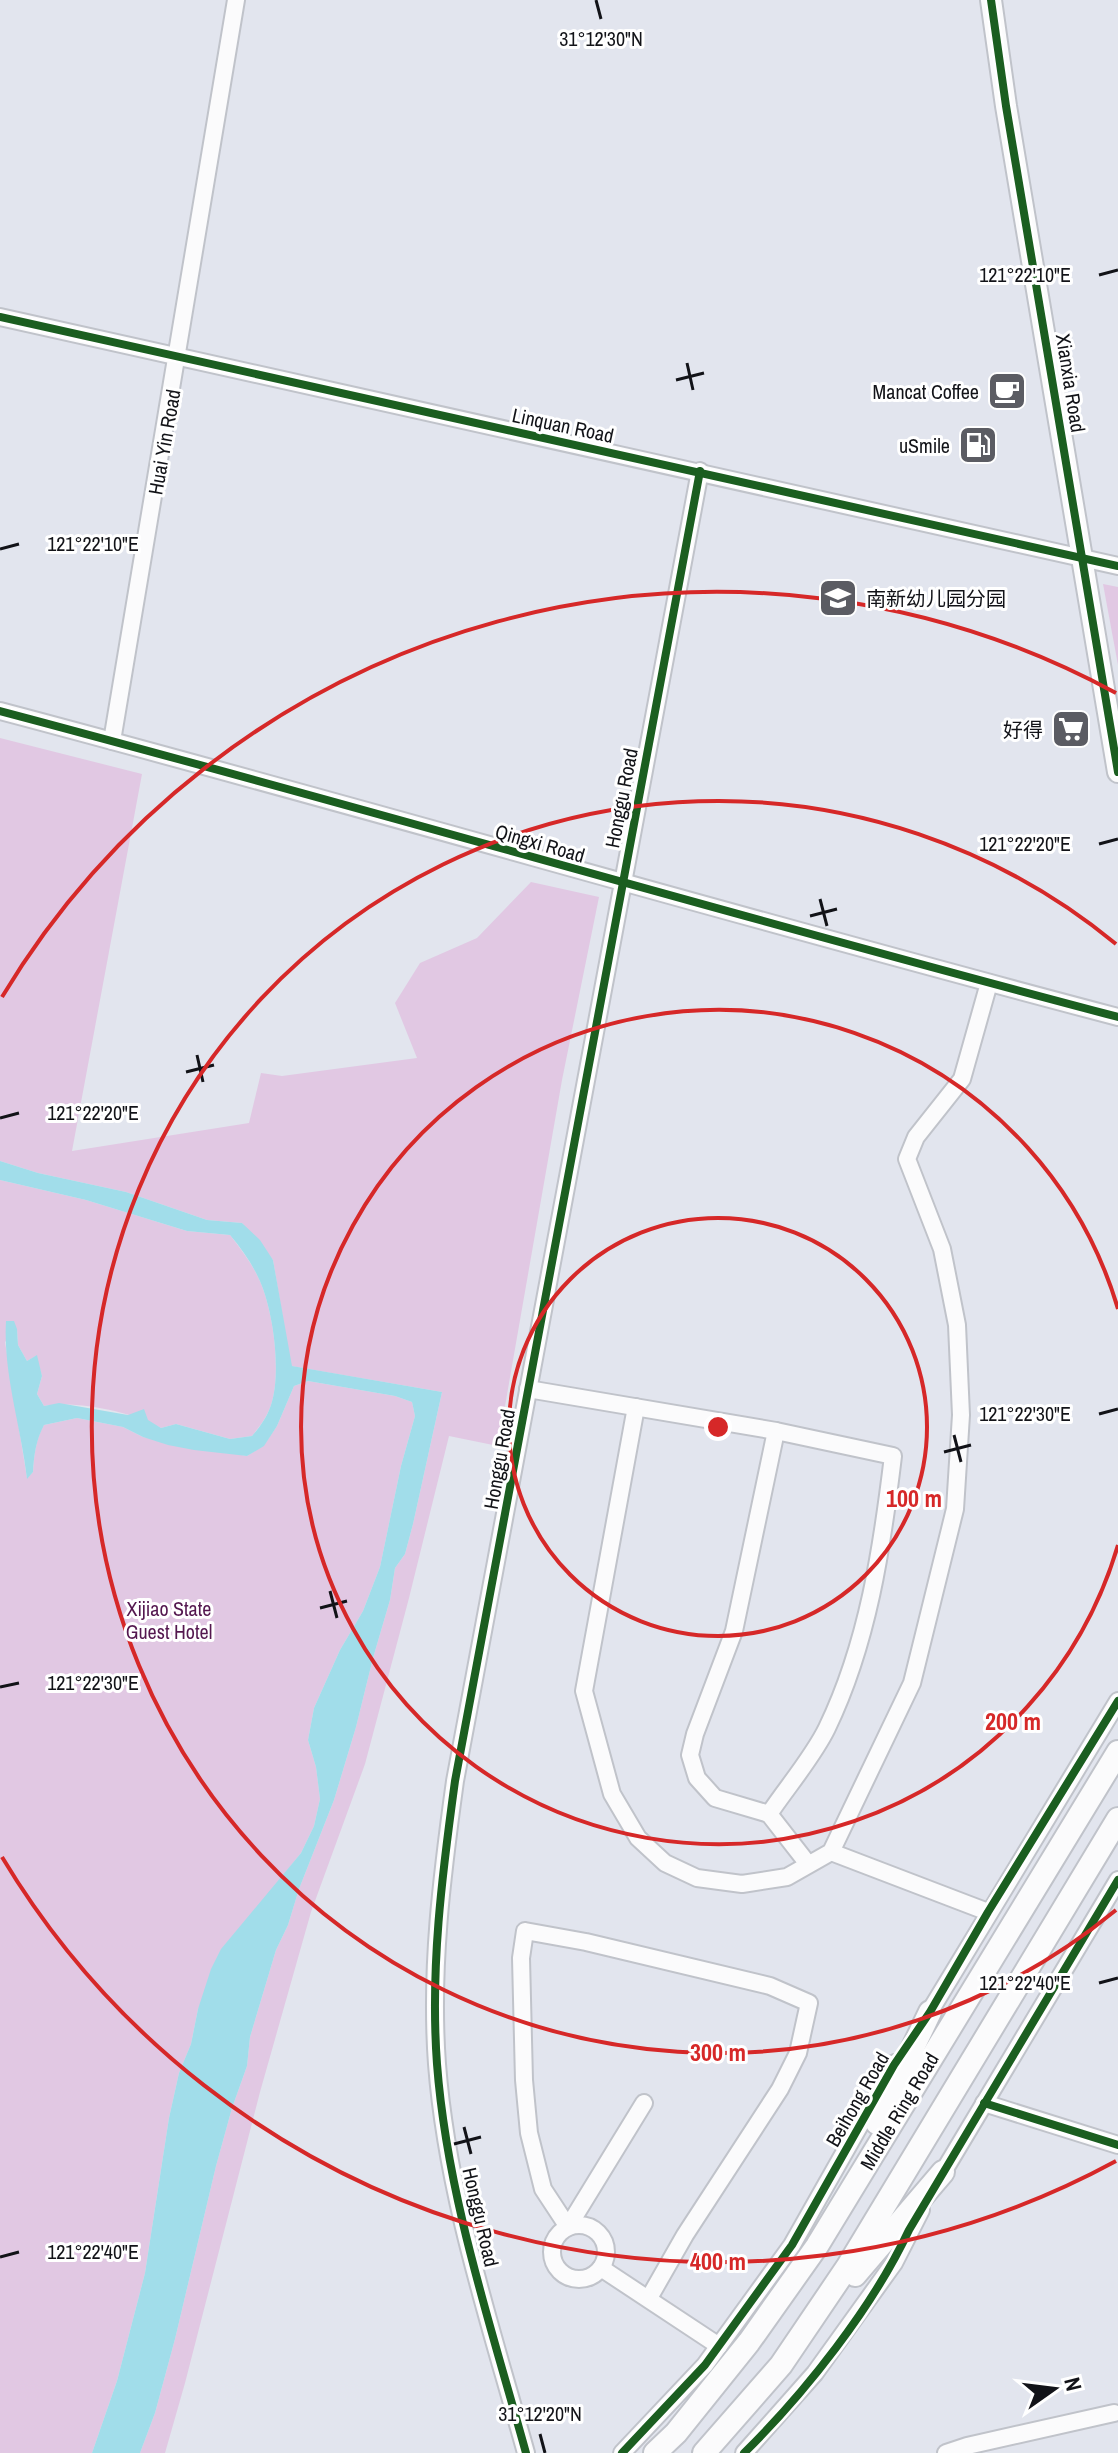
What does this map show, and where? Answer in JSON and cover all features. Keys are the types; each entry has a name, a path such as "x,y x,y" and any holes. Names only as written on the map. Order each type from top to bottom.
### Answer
{"highway":[{"name":"Middle Ring Road","path":"655,2453 676,2433 749,2342 830,2225 1118,1752"},
{"name":"Middle Ring Road","path":"704,2453 781,2365 848,2266 1118,1819"},
{"path":"830,2225 930,2012"},
{"path":"794,2346 943,2172"}],"main road":[{"name":"Xianxia Road","path":"991,0 1006,106 1118,772"}],"street":[{"name":"Huai Yin Road","path":"112,741 236,0"},
{"name":"Linquan Road","path":"0,317 1118,566"},
{"name":"Honggu Road","path":"526,2453 465,2229 447,2141 437,2065 435,1998 438,1916 455,1781 700,471"},
{"name":"Qingxi Road","path":"0,711 1118,1017"},
{"path":"636,1407 584,1691 612,1794 638,1838 665,1863 697,1878 742,1884 787,1877 831,1852 912,1683 955,1509 961,1415 957,1325 942,1249 907,1159 916,1137 962,1079 989,983"},
{"path":"528,1389 776,1431 893,1456 883,1546 852,1669 826,1730 769,1814"},
{"path":"776,1431 734,1631 690,1755 697,1778 715,1798 769,1814 808,1864"},
{"name":"Beihong Road","path":"622,2453 705,2365 792,2245 894,2065 930,2012 1118,1701"},
{"path":"831,1852 988,1912"},
{"path":"744,2453 807,2384 894,2263 909,2230 1118,1880"},
{"path":"568,2227 543,2189 529,2133 524,2080 521,1958 525,1931 586,1942 770,1986 809,2003 798,2053 780,2089 685,2235 649,2298"},
{"path":"568,2227 585,2226 600,2235 606,2251 601,2268 587,2278 569,2277 555,2265 552,2257 555,2239 568,2227 644,2103"},
{"path":"984,2103 1118,2145"},
{"path":"601,2268 719,2346"},
{"path":"946,2453 1114,2413"}],"green space":[{"path":"1103,584 1118,587 1118,665"},
{"path":"0,738 142,774 72,1151 249,1123 261,1073 282,1076 417,1058 395,1003 420,963 477,938 531,882 599,897 562,1080 498,1446 449,1436 365,1764 311,1912 165,2453 140,2453 155,2413 175,2339 216,2166 247,2066 250,2037 276,1950 334,1800 356,1727 390,1600 395,1568 405,1554 413,1524 442,1392 291,1366 273,1260 242,1223 207,1220 126,1192 38,1173 0,1161"},
{"name":"Xijiao State Guest Hotel","path":"0,1180 86,1200 187,1231 230,1235 249,1261 263,1290 272,1322 276,1358 274,1391 263,1421 252,1436 230,1439 176,1424 161,1428 104,1409 44,1406 37,1394 42,1376 36,1356 27,1361 18,1345 17,1329 5,1342 27,1478 33,1472 36,1447 44,1425 77,1418 123,1427 143,1437 247,1456 264,1445 277,1426 294,1386 308,1381 395,1396 412,1402 415,1416 380,1567 363,1611 340,1650 314,1708 308,1740 316,1767 320,1799 314,1826 301,1853 263,1900 198,2009 169,2118 145,2273 117,2381 92,2453 0,2453"}],"water":[{"path":"0,1161 38,1173 126,1192 207,1220 242,1223 260,1240 273,1260 292,1366 442,1392 413,1524 405,1554 395,1568 390,1600 356,1727 334,1800 276,1950 250,2037 247,2066 216,2166 175,2339 155,2413 140,2453 92,2453 117,2381 145,2273 179,2073 191,2044 211,1969 221,1949 301,1853 314,1826 320,1799 316,1767 308,1740 314,1708 340,1650 363,1611 380,1567 415,1416 412,1402 395,1396 308,1381 294,1386 277,1426 264,1446 247,1456 168,1445 123,1427 77,1418 44,1425 36,1448 33,1472 27,1479 10,1380 6,1321 14,1321 18,1345 27,1361 37,1355 42,1376 37,1394 44,1406 59,1403 128,1415 144,1409 148,1420 161,1428 176,1424 230,1439 252,1436 263,1422 274,1391 276,1358 272,1322 263,1290 246,1255 230,1235 187,1231 86,1200 0,1180"}],"cycle path":[{"path":"991,0 1006,106 1118,772"},
{"path":"0,317 1118,566"},
{"path":"526,2453 472,2260 450,2163 442,2113 435,2028 438,1922 455,1781 700,471"},
{"path":"0,711 1118,1017"},
{"path":"622,2453 705,2365 792,2245 894,2065 930,2012 1118,1701"},
{"path":"744,2453 814,2376 877,2289 1118,1880"},
{"path":"984,2103 1118,2145"}],"place":[{"name":"Mancat Coffee","path":"1007,391"},
{"name":"uSmile","path":"978,445"},
{"name":"南新幼儿园分园","path":"838,598"},
{"name":"好得","path":"1071,729"}]}
